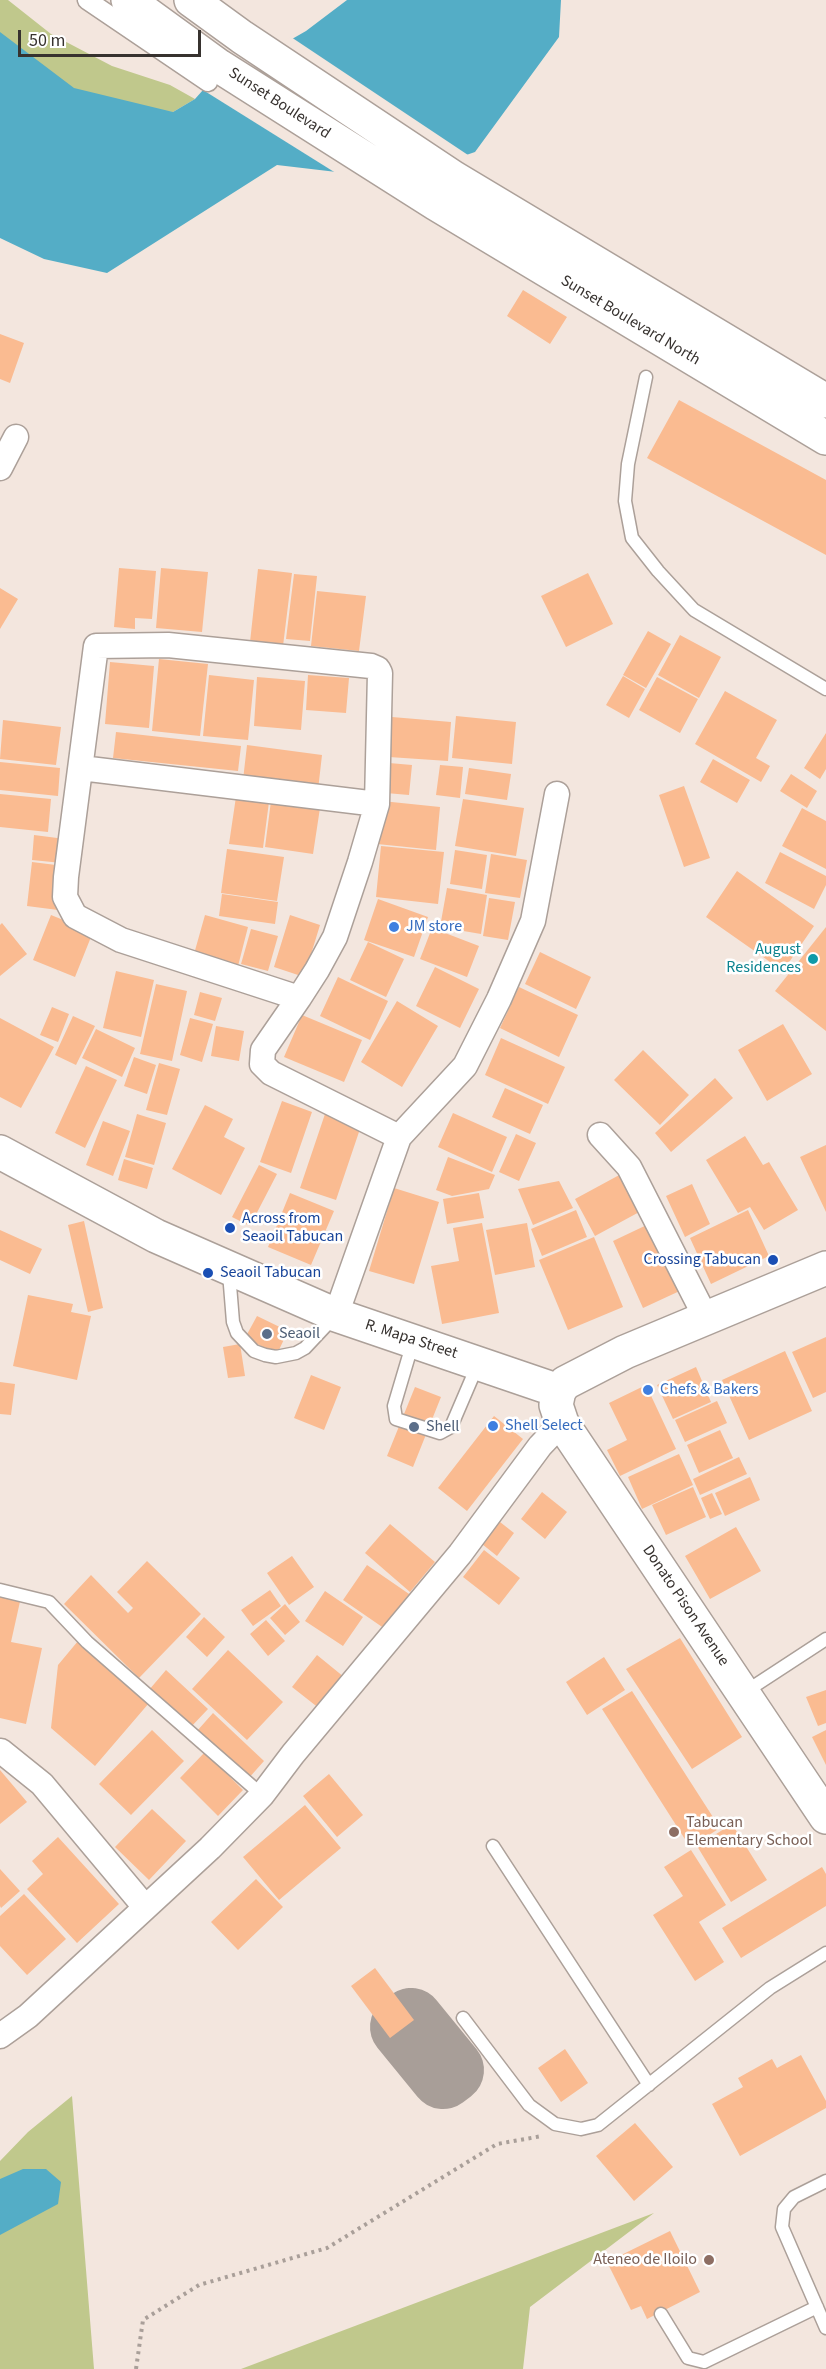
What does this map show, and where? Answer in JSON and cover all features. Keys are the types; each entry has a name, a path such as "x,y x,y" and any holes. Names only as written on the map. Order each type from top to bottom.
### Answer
{"main road":[{"name":"Sunset Boulevard","path":"128,0 214,74 435,203"},
{"name":"Sunset Boulevard North","path":"191,0 454,177 826,402"},
{"name":"Sunset Boulevard North","path":"435,203 826,438"},
{"name":"R. Mapa Street","path":"0,1152 156,1236 336,1315 559,1391"},
{"path":"559,1391 565,1383 615,1357 826,1268"},
{"name":"Donato Pison Avenue","path":"559,1391 556,1405 562,1423 826,1817"}],"street":[{"path":"87,0 214,74"},
{"path":"0,468 16,437"},
{"path":"298,998 121,940 75,916 65,897 96,646 168,645 371,666 378,669 380,674 377,804 335,937 298,998 263,1050 262,1064 271,1073 399,1137"},
{"path":"81,768 377,804"},
{"path":"336,1315 399,1137 465,1066 499,999 533,921 557,794"},
{"path":"600,1135 629,1167 706,1318"},
{"path":"0,2036 28,2016 210,1848 262,1795 293,1754 460,1554 540,1446 562,1423"},
{"path":"1,1751 42,1784 145,1907"}],"lane":[{"path":"646,377 628,464 625,501 632,538 658,571 694,610 826,689"},
{"path":"229,1268 233,1322 237,1333 254,1351 276,1357 296,1353 305,1348 336,1315"},
{"path":"414,1341 394,1406 396,1419 440,1433 451,1427 478,1363"},
{"path":"0,1590 49,1602 87,1642 262,1795"},
{"path":"744,1693 826,1639"},
{"path":"493,1846 649,2085"},
{"path":"463,2018 529,2105 555,2124 581,2129 598,2125 770,1988 826,1953"},
{"path":"826,2181 794,2198 784,2210 782,2227 826,2328"},
{"path":"660,2314 688,2358 704,2362 817,2307"}],"path":[{"path":"136,2369 142,2320 199,2285 327,2248 496,2144 581,2129"}],"green space":[{"path":"0,0 8,0 51,34 112,66 170,85 195,99 173,112 77,106 0,45"},
{"path":"72,2096 94,2369 0,2369 0,2161 28,2132"},
{"path":"654,2213 530,2307 523,2369 241,2369"}],"water":[{"path":"347,0 561,0 559,37 475,152 396,179 277,165 107,273 44,259 0,238 0,32 74,88 173,112 195,99 203,90 306,31"},
{"path":"23,2169 46,2169 61,2182 58,2204 0,2235 0,2179"}],"pier":[{"path":"291,37 471,157 396,182 339,175 203,90 206,85"}],"building":[{"path":"523,290 567,317 550,344 507,316"},
{"path":"0,334 24,343 10,383 0,379"},
{"path":"679,400 826,480 826,555 647,458"},
{"path":"119,568 156,571 152,619 135,618 135,629 114,627"},
{"path":"161,568 208,572 202,632 156,628"},
{"path":"258,569 292,573 283,646 250,642"},
{"path":"588,573 613,624 566,647 541,596"},
{"path":"294,574 317,576 310,641 286,639"},
{"path":"0,588 18,599 0,629"},
{"path":"317,591 366,596 359,651 311,646"},
{"path":"648,631 671,644 646,688 623,675"},
{"path":"680,635 721,657 699,698 658,675"},
{"path":"159,659 208,664 200,736 152,731"},
{"path":"110,662 154,666 149,728 105,724"},
{"path":"209,675 254,680 248,740 203,736"},
{"path":"308,675 349,678 346,713 306,710"},
{"path":"623,676 645,689 629,718 606,705"},
{"path":"257,677 305,681 301,730 254,726"},
{"path":"657,677 698,699 680,733 639,710"},
{"path":"725,691 777,720 756,758 770,766 761,782 695,744"},
{"path":"456,716 516,722 512,764 452,758"},
{"path":"392,717 451,722 448,761 389,757"},
{"path":"3,720 61,727 56,765 0,759"},
{"path":"116,732 241,746 238,771 113,758"},
{"path":"826,733 826,769 820,779 804,768"},
{"path":"247,745 322,755 318,790 243,780"},
{"path":"713,759 750,780 737,803 700,782"},
{"path":"0,762 60,768 58,796 0,790"},
{"path":"389,763 412,765 409,795 386,793"},
{"path":"440,765 463,767 460,798 436,795"},
{"path":"469,768 511,774 507,800 465,794"},
{"path":"791,774 817,791 807,808 780,791"},
{"path":"684,786 710,858 684,867 659,795"},
{"path":"237,790 270,794 263,848 229,844"},
{"path":"0,794 51,799 48,832 0,827"},
{"path":"463,799 524,808 516,856 455,846"},
{"path":"271,801 320,808 313,854 265,847"},
{"path":"382,801 440,807 436,850 377,844"},
{"path":"802,808 826,821 826,869 782,846"},
{"path":"34,835 65,839 62,863 32,860"},
{"path":"381,846 444,852 438,904 376,897"},
{"path":"227,849 284,857 277,901 221,893"},
{"path":"455,850 487,855 482,889 450,884"},
{"path":"780,852 826,876 826,885 814,909 765,883"},
{"path":"491,854 527,860 520,898 485,893"},
{"path":"32,862 64,866 58,910 27,906"},
{"path":"737,871 814,926 783,971 706,917"},
{"path":"447,888 487,895 481,934 440,927"},
{"path":"222,894 278,902 275,924 219,916"},
{"path":"489,898 515,902 508,940 483,936"},
{"path":"378,899 428,917 414,957 364,940"},
{"path":"51,915 93,932 75,977 33,960"},
{"path":"205,915 248,927 238,966 194,954"},
{"path":"290,915 320,925 304,977 274,967"},
{"path":"2,923 27,954 0,976 0,925"},
{"name":"August Residences","path":"826,927 826,1031 775,991"},
{"path":"432,928 479,946 467,977 420,959"},
{"path":"251,929 278,936 268,971 241,964"},
{"path":"368,942 404,959 386,997 350,980"},
{"path":"540,952 591,977 576,1009 525,984"},
{"path":"435,967 479,989 460,1028 416,1006"},
{"path":"116,971 154,980 141,1037 103,1028"},
{"path":"338,977 388,1001 370,1040 320,1016"},
{"path":"156,984 187,991 172,1061 140,1054"},
{"path":"519,987 578,1015 559,1057 500,1028"},
{"path":"200,992 222,998 215,1021 194,1015"},
{"path":"397,1001 438,1026 402,1087 361,1062"},
{"path":"52,1007 69,1014 58,1042 40,1035"},
{"path":"302,1015 362,1040 344,1082 284,1057"},
{"path":"73,1016 95,1026 76,1065 55,1055"},
{"path":"0,1018 54,1047 21,1108 0,1097"},
{"path":"190,1018 213,1024 202,1062 180,1055"},
{"path":"783,1024 812,1074 767,1101 738,1050"},
{"path":"216,1026 244,1031 239,1061 211,1056"},
{"path":"96,1029 135,1048 122,1077 82,1058"},
{"path":"501,1038 565,1067 548,1104 485,1075"},
{"path":"643,1050 689,1095 660,1125 614,1080"},
{"path":"134,1057 156,1065 147,1094 124,1086"},
{"path":"159,1063 180,1069 167,1115 146,1110"},
{"path":"86,1066 117,1080 85,1148 55,1133"},
{"path":"715,1078 733,1098 671,1152 655,1133"},
{"path":"505,1088 543,1105 530,1134 492,1117"},
{"path":"282,1101 312,1112 291,1173 260,1162"},
{"path":"205,1105 233,1119 224,1137 245,1148 221,1195 172,1169"},
{"path":"453,1113 507,1137 492,1172 438,1147"},
{"path":"137,1114 166,1123 154,1165 125,1157"},
{"path":"325,1114 361,1126 336,1200 300,1188"},
{"path":"103,1121 130,1131 113,1176 86,1165"},
{"path":"516,1134 536,1143 519,1181 499,1172"},
{"path":"745,1136 763,1165 769,1162 798,1210 764,1230 750,1207 738,1213 706,1160"},
{"path":"826,1145 826,1212 800,1157"},
{"path":"448,1157 495,1175 489,1189 452,1196 436,1190"},
{"path":"124,1159 153,1168 147,1189 118,1180"},
{"path":"259,1165 277,1174 250,1226 232,1217"},
{"path":"623,1173 643,1210 595,1236 575,1199"},
{"path":"559,1181 573,1208 533,1225 518,1189"},
{"path":"692,1184 710,1224 685,1237 666,1196"},
{"path":"394,1188 439,1202 414,1284 369,1271"},
{"path":"290,1193 334,1211 311,1265 268,1247"},
{"path":"479,1193 484,1218 447,1224 443,1199"},
{"path":"576,1210 587,1237 542,1256 531,1229"},
{"path":"748,1210 769,1256 711,1284 690,1238"},
{"path":"84,1221 103,1308 88,1312 68,1225"},
{"path":"653,1222 684,1289 643,1308 613,1241"},
{"path":"482,1223 499,1313 442,1324 431,1266 459,1261 453,1228"},
{"path":"527,1223 535,1267 495,1275 486,1230"},
{"path":"0,1230 42,1249 30,1274 0,1260"},
{"path":"594,1237 623,1307 568,1330 539,1260"},
{"path":"28,1295 73,1304 71,1312 91,1316 77,1380 13,1366"},
{"name":"Seaoil","path":"257,1316 288,1331 277,1354 245,1338"},
{"path":"826,1337 826,1392 813,1398 792,1352"},
{"path":"240,1344 245,1376 228,1378 223,1347"},
{"path":"785,1351 812,1411 749,1440 722,1380"},
{"path":"696,1367 711,1402 673,1419 657,1385"},
{"path":"311,1375 341,1387 324,1430 294,1418"},
{"path":"0,1382 15,1384 11,1415 0,1414"},
{"path":"646,1385 676,1449 620,1476 607,1450 627,1440 609,1403"},
{"name":"Shell","path":"415,1387 441,1397 413,1467 387,1456"},
{"path":"717,1401 727,1423 685,1442 675,1420"},
{"path":"494,1416 523,1439 467,1511 438,1488"},
{"path":"720,1430 733,1458 699,1473 687,1445"},
{"path":"679,1454 693,1485 642,1509 628,1477"},
{"path":"739,1457 747,1474 700,1495 693,1479"},
{"path":"750,1477 760,1500 725,1516 715,1493"},
{"path":"693,1487 706,1517 666,1535 652,1505"},
{"path":"542,1492 567,1512 545,1539 521,1519"},
{"path":"712,1493 722,1514 710,1519 701,1498"},
{"path":"500,1522 514,1533 497,1556 482,1544"},
{"path":"390,1524 435,1562 410,1592 365,1553"},
{"path":"736,1527 761,1571 710,1599 685,1556"},
{"path":"484,1550 520,1578 499,1605 463,1577"},
{"path":"292,1556 314,1587 289,1605 267,1573"},
{"path":"147,1561 201,1614 139,1678 64,1604 91,1575 128,1613 133,1608 117,1592"},
{"path":"367,1565 412,1596 388,1631 343,1600"},
{"path":"270,1590 281,1606 253,1626 241,1610"},
{"path":"325,1591 363,1617 343,1646 305,1621"},
{"path":"0,1593 21,1597 11,1642 42,1648 26,1724 0,1718"},
{"path":"285,1604 300,1622 285,1635 270,1618"},
{"path":"204,1617 225,1637 207,1657 186,1637"},
{"path":"266,1620 285,1641 268,1656 250,1634"},
{"path":"680,1638 742,1737 692,1769 626,1669"},
{"path":"78,1641 149,1703 95,1766 51,1728 58,1665"},
{"path":"228,1650 283,1702 247,1740 192,1689"},
{"path":"317,1655 344,1677 320,1709 292,1687"},
{"path":"604,1657 625,1690 587,1715 566,1682"},
{"path":"166,1670 208,1709 190,1728 149,1690"},
{"path":"826,1690 826,1723 818,1726 806,1697"},
{"path":"632,1691 720,1828 690,1847 602,1709"},
{"path":"213,1713 264,1761 248,1779 197,1731"},
{"path":"152,1730 184,1761 131,1815 99,1784"},
{"path":"826,1730 826,1765 812,1737"},
{"path":"205,1752 243,1790 218,1816 180,1778"},
{"path":"0,1770 27,1802 0,1824"},
{"path":"329,1774 363,1815 337,1837 303,1796"},
{"path":"305,1805 341,1848 279,1900 243,1857"},
{"path":"152,1809 186,1841 149,1880 115,1847"},
{"path":"732,1824 767,1880 731,1902 697,1846"},
{"path":"58,1837 119,1904 77,1943 27,1889 43,1874 32,1861"},
{"path":"691,1850 726,1905 699,1922 724,1962 695,1981 653,1915 683,1896 664,1867"},
{"path":"822,1867 826,1874 826,1906 741,1958 722,1928"},
{"path":"0,1869 20,1891 1,1908 0,1906"},
{"path":"256,1879 283,1907 238,1950 211,1922"},
{"path":"24,1894 66,1939 27,1975 0,1946 0,1916"},
{"path":"375,1968 414,2020 390,2038 351,1986"},
{"path":"565,2049 588,2083 561,2102 538,2068"},
{"path":"801,2055 826,2101 826,2108 740,2156 712,2104 743,2087 738,2078 772,2059 777,2068"},
{"path":"635,2123 673,2167 634,2201 596,2156"},
{"path":"670,2231 700,2292 647,2319 641,2306 631,2310 607,2262"}],"taxiway":[{"path":"411,2021 451,2070 443,2076 403,2027 411,2021"}],"place":[{"name":"JM store","path":"394,927"},
{"name":"August Residences","path":"813,959"},
{"name":"Across from Seaoil Tabucan","path":"230,1228"},
{"name":"Crossing Tabucan","path":"773,1260"},
{"name":"Seaoil Tabucan","path":"208,1273"},
{"name":"Seaoil","path":"267,1334"},
{"name":"Chefs & Bakers","path":"648,1390"},
{"name":"Shell Select","path":"493,1426"},
{"name":"Shell","path":"414,1427"},
{"name":"Tabucan Elementary School","path":"674,1832"},
{"name":"Ateneo de Iloilo","path":"709,2260"}]}
